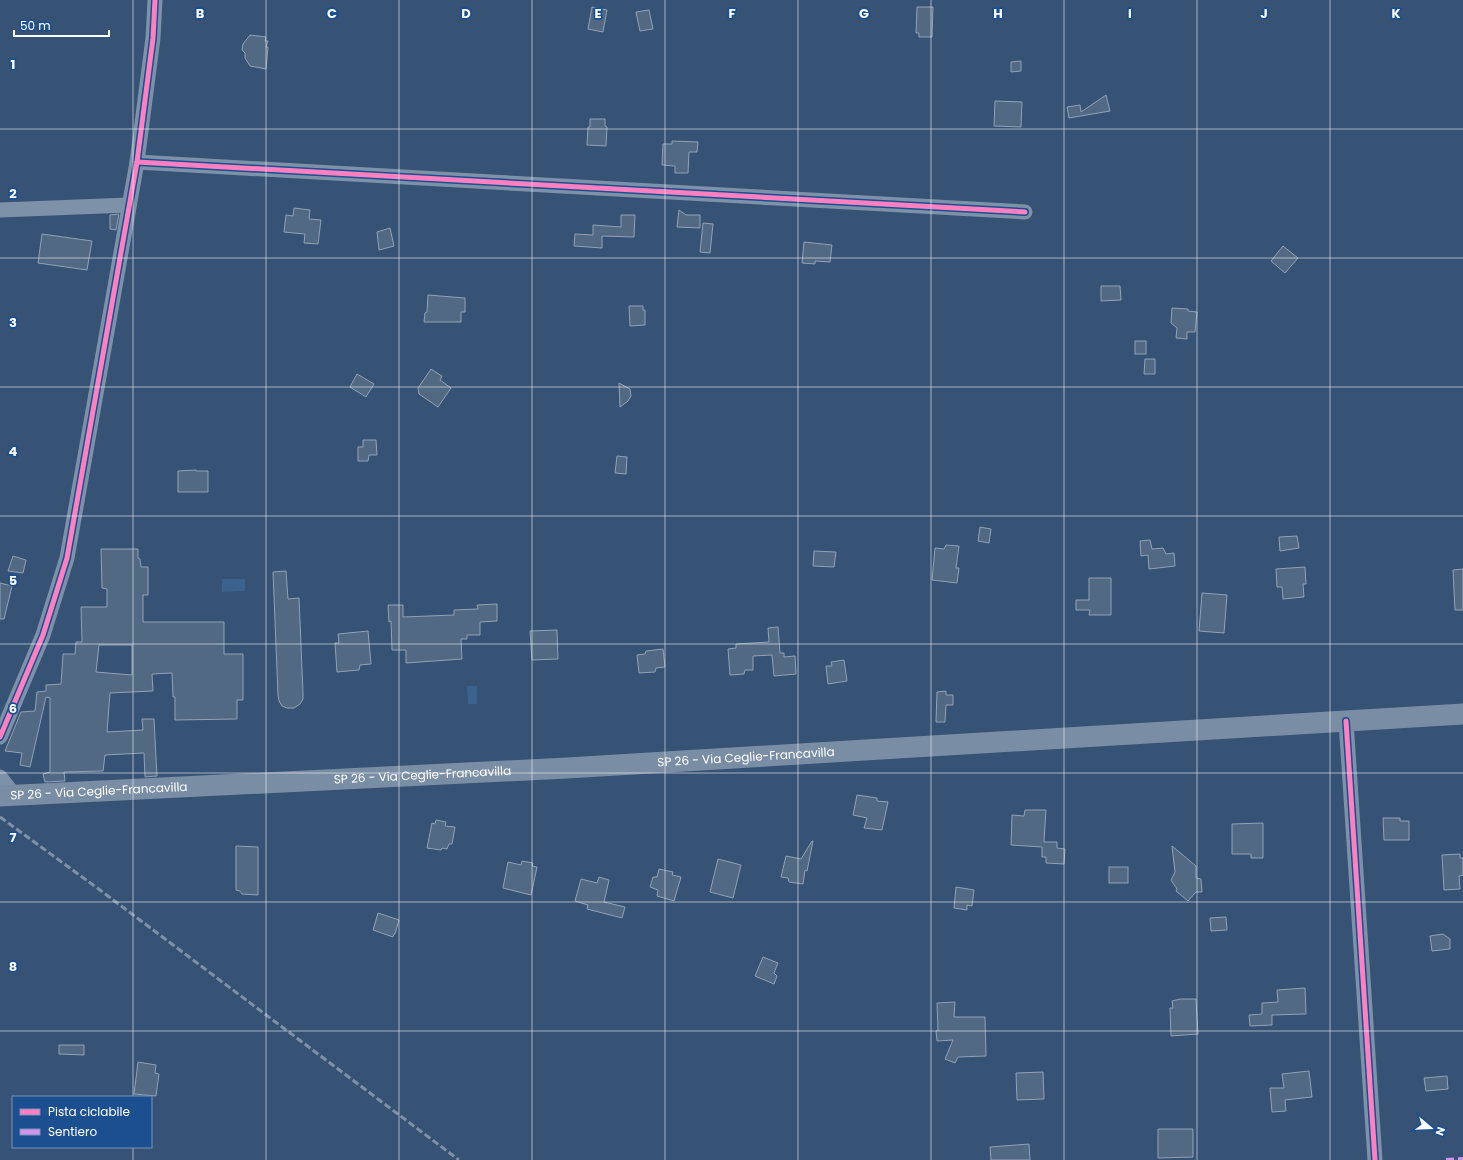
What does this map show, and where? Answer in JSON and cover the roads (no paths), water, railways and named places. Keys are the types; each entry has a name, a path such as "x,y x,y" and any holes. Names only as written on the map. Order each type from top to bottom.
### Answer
{"main road":[{"name":"SP 26 - Via Ceglie-Francavilla","path":"8,796 567,768 1463,714"}],"street":[{"path":"0,736 43,635 67,558 137,162 153,38 155,0"},
{"path":"137,162 1025,212"},
{"path":"0,210 130,205"},
{"path":"1346,721 1376,1160"},
{"path":"0,777 8,796"}],"water":[{"path":"222,579 245,579 245,591 222,592"},
{"path":"467,686 477,686 477,704 468,704"}],"railway":[{"path":"0,817 100,890 459,1160"}]}
